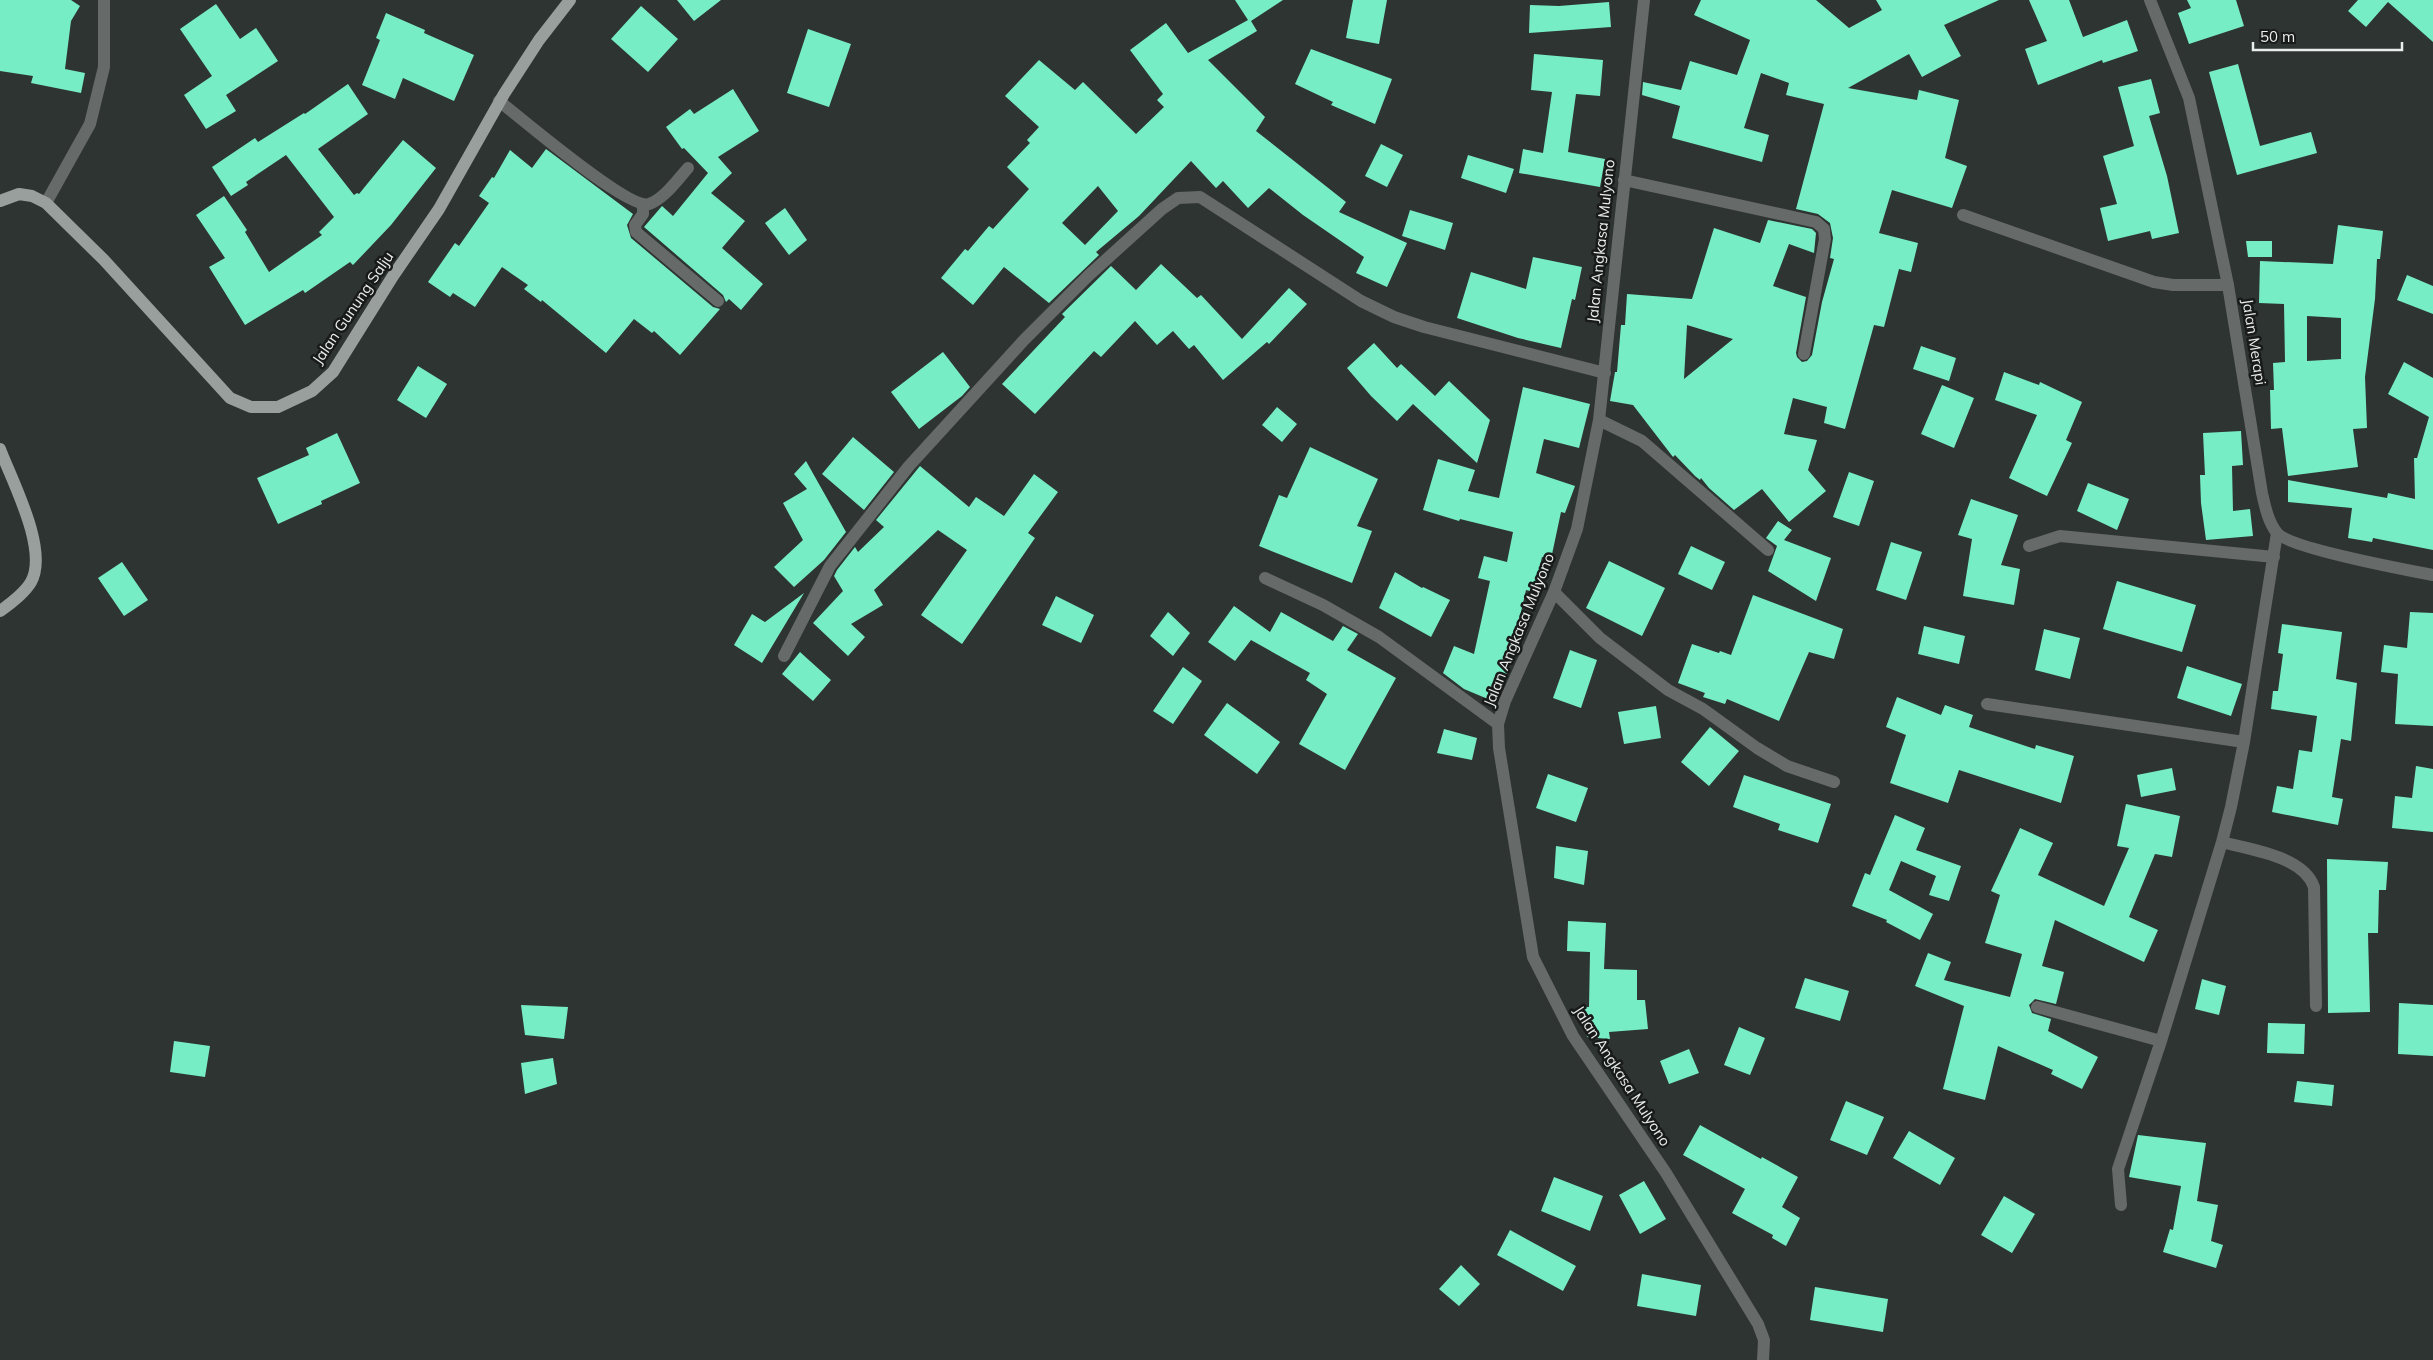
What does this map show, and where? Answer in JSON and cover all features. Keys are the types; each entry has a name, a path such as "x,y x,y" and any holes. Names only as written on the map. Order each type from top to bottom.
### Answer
{"main road":[{"name":"Jalan Gunung Salju","path":"0,201 19,194 32,196 46,203 104,260 230,398 251,407 278,407 312,391 333,372 393,276 439,209 499,101 539,40 570,0"},
{"path":"0,449 30,528 37,558 31,582 13,601 0,611"}],"street":[{"path":"46,203 90,124 104,67 104,0"},
{"name":"Jalan Angkasa Mulyono","path":"1644,0 1599,420 1577,528 1554,592 1506,701 1498,724 1499,748 1533,956 1573,1036 1666,1173 1758,1324 1764,1340 1764,1360"},
{"name":"Jalan Merapi","path":"2150,0 2189,98 2228,286 2262,493 2269,518 2277,533"},
{"path":"499,101 616,192 639,204 658,198 688,168"},
{"path":"1624,180 1816,222 1824,229 1826,238 1804,354"},
{"path":"784,656 830,566 909,466 1024,340 1088,276 1162,209 1178,198 1200,197 1361,301 1394,317 1424,327 1604,373"},
{"path":"643,204 643,214 635,224 636,232 718,300"},
{"path":"1963,215 2154,282 2173,285 2228,286"},
{"path":"1599,420 1642,441 1768,550"},
{"path":"2121,1205 2118,1169 2161,1041 2222,842 2244,742 2277,533"},
{"path":"2277,533 2287,541 2433,575"},
{"path":"2029,546 2060,536 2274,557"},
{"path":"1265,578 1323,605 1378,637 1498,724"},
{"path":"1554,592 1600,638 1668,690 1703,709 1756,748 1787,766 1834,782"},
{"path":"1987,704 2244,742"},
{"path":"2222,842 2296,864 2311,878 2314,887 2316,1006"},
{"path":"2037,1007 2161,1041"}],"building":[{"path":"0,0 71,0 80,6 71,21 65,69 85,73 81,93 31,83 33,76 0,71"},
{"path":"677,0 721,0 694,21"},
{"path":"1235,0 1283,0 1251,21 1257,31 1208,60 1265,117 1256,131 1346,202 1339,212 1407,243 1387,287 1356,273 1364,257 1303,215 1269,188 1248,208 1223,181 1216,188 1191,161 1139,216 1096,252 1099,255 1049,303 1004,267 973,305 941,278 965,249 968,251 989,226 993,229 1029,189 1007,167 1030,143 1027,140 1039,127 1005,96 1039,60 1075,90 1083,82 1136,134 1164,107 1157,100 1163,94 1130,50 1166,23 1188,53 1248,20","holes":["1098,186 1118,211 1085,245 1062,223"]},
{"path":"1353,0 1387,0 1379,44 1346,38"},
{"path":"1701,0 1816,0 1849,28 1882,10 1876,0 1999,0 1944,25 1961,56 1922,77 1909,54 1848,88 1917,100 1919,90 1959,100 1945,158 1967,166 1952,208 1892,190 1879,233 1918,243 1911,272 1899,269 1884,327 1874,325 1845,429 1824,423 1827,407 1793,398 1784,434 1817,440 1808,470 1826,491 1789,522 1762,489 1734,510 1709,488 1701,478 1700,480 1695,476 1675,455 1673,457 1633,405 1610,401 1615,372 1617,372 1621,325 1625,325 1627,294 1692,299 1714,228 1760,243 1768,220 1812,229 1816,233 1814,253 1789,244 1773,286 1806,297 1796,353 1802,362 1807,361 1812,355 1822,302 1834,259 1830,258 1833,238 1830,223 1818,214 1796,209 1824,104 1786,95 1789,83 1761,73 1744,128 1769,135 1762,162 1672,138 1680,106 1642,95 1643,82 1681,90 1690,61 1737,75 1750,40 1694,15","holes":["1687,325 1733,339 1684,379"]},
{"path":"2029,0 2069,0 2083,37 2127,20 2138,51 2103,63 2102,60 2038,85 2025,49 2047,41"},
{"path":"2187,0 2236,0 2244,26 2189,44 2178,13 2191,8"},
{"path":"2358,0 2433,0 2433,42 2388,2 2366,27 2348,11"},
{"path":"1609,2 1611,27 1529,33 1530,5 1559,6"},
{"path":"216,4 240,39 256,28 278,61 226,95 236,111 206,129 184,95 212,76 180,29"},
{"path":"641,6 678,39 648,72 611,39"},
{"path":"386,13 425,30 424,33 474,55 454,101 403,78 395,99 362,85 380,40 376,38"},
{"path":"808,29 851,44 829,107 787,93"},
{"path":"1311,49 1392,79 1375,124 1331,105 1333,102 1295,84"},
{"path":"1534,54 1603,60 1600,96 1576,94 1568,152 1605,159 1600,187 1519,173 1523,149 1543,153 1552,92 1531,90"},
{"path":"2238,64 2260,146 2311,132 2317,153 2237,175 2209,72"},
{"path":"2151,79 2160,113 2149,116 2167,176 2179,233 2152,239 2150,231 2108,241 2100,208 2117,204 2103,156 2134,146 2118,87"},
{"path":"348,84 368,114 318,149 354,195 359,194 403,140 436,168 391,225 353,265 350,262 305,293 303,290 245,325 209,267 225,258 196,215 224,196 247,230 245,232 269,272 322,235 319,232 334,217 286,155 246,182 248,185 231,196 212,167 255,138 258,142 305,114"},
{"path":"733,89 759,131 718,157 732,173 711,193 745,221 722,248 763,284 741,310 729,299 726,302 723,295 644,227 662,206 673,216 708,173 684,148 682,149 666,127 690,109 694,114"},
{"path":"1381,144 1403,155 1387,187 1365,176"},
{"path":"546,149 633,214 627,225 631,238 713,307 720,309 680,355 654,331 652,333 634,319 606,353 542,300 541,302 524,289 528,285 502,267 475,307 453,293 450,297 428,282 455,243 459,246 489,203 479,196 492,177 494,178 510,150 532,168"},
{"path":"1468,155 1514,169 1506,193 1461,178"},
{"path":"785,208 807,240 789,255 765,223"},
{"path":"1410,210 1453,223 1445,250 1402,236"},
{"path":"2338,225 2383,231 2380,259 2377,259 2375,299 2365,377 2367,428 2353,429 2358,467 2288,476 2282,428 2271,429 2270,390 2274,390 2273,363 2285,362 2284,304 2259,303 2260,261 2333,264","holes":["2307,316 2341,318 2341,359 2307,361"]},
{"path":"2246,241 2272,241 2272,257 2248,257"},
{"path":"1533,257 1582,267 1575,300 1572,299 1561,348 1518,338 1457,318 1471,272 1526,289"},
{"path":"1161,264 1197,298 1201,295 1242,339 1289,288 1307,304 1269,344 1267,342 1223,380 1194,345 1189,349 1173,331 1157,345 1135,321 1101,357 1094,351 1035,414 1002,384 1065,317 1062,314 1111,266 1136,290"},
{"path":"2407,275 2433,286 2433,314 2397,300"},
{"path":"1374,343 1397,368 1401,364 1435,396 1449,381 1490,420 1477,463 1413,404 1397,421 1371,396 1347,368"},
{"path":"1921,346 1956,358 1949,381 1913,369"},
{"path":"943,352 970,387 962,396 919,429 891,392"},
{"path":"2404,362 2433,378 2433,550 2373,538 2372,542 2348,538 2352,508 2288,502 2288,480 2387,498 2388,493 2415,499 2414,458 2417,458 2429,417 2388,394"},
{"path":"418,366 447,384 426,418 397,400"},
{"path":"2004,372 2039,385 2040,382 2082,402 2066,440 2072,443 2047,496 2009,478 2037,415 1995,400"},
{"path":"1942,385 1974,398 1954,448 1921,434"},
{"path":"1523,387 1590,404 1579,448 1544,439 1536,473 1575,486 1565,513 1561,512 1551,559 1542,557 1534,592 1526,590 1507,674 1495,702 1464,689 1443,673 1454,646 1474,654 1490,581 1478,578 1484,556 1507,562 1513,532 1460,519 1459,521 1423,510 1438,459 1475,470 1468,491 1499,498"},
{"path":"1277,407 1297,424 1282,442 1262,425"},
{"path":"2241,431 2243,465 2232,466 2233,511 2250,509 2253,536 2206,540 2201,503 2200,475 2205,475 2203,433"},
{"path":"337,433 360,483 321,501 322,504 278,524 257,478 309,455 306,448"},
{"path":"853,437 894,472 864,510 822,474"},
{"path":"1310,447 1378,479 1357,526 1372,531 1352,583 1259,546 1279,495 1287,498"},
{"path":"806,461 846,532 824,560 794,587 774,567 803,540 783,503 807,489 794,474"},
{"path":"920,466 969,507 976,497 1004,516 1034,474 1058,492 1028,533 1035,538 962,644 921,615 967,550 938,530 874,590 883,605 851,624 865,637 848,656 813,623 843,591 834,576 837,570 855,547 858,552 884,527 876,520"},
{"path":"1849,472 1874,481 1859,526 1833,517"},
{"path":"2088,483 2129,499 2117,530 2077,511"},
{"path":"1971,499 2018,515 2001,565 2020,569 2014,605 1963,596 1972,539 1958,535"},
{"path":"1778,521 1792,530 1784,540 1831,558 1816,601 1768,571 1777,546 1766,538"},
{"path":"1891,542 1922,552 1906,600 1876,590"},
{"path":"1691,546 1725,562 1712,590 1678,574"},
{"path":"1609,561 1665,588 1642,636 1586,608"},
{"path":"122,562 148,600 124,616 98,578"},
{"path":"1395,572 1422,588 1450,600 1431,637 1379,608"},
{"path":"2117,581 2196,605 2182,652 2103,629"},
{"path":"804,593 762,663 734,645 752,614 765,622"},
{"path":"1753,595 1843,629 1834,659 1809,652 1779,721 1727,699 1725,704 1703,697 1705,693 1678,683 1692,644 1731,655"},
{"path":"1056,596 1094,615 1081,643 1042,625"},
{"path":"1234,606 1270,632 1281,612 1333,641 1343,626 1358,634 1347,650 1396,678 1345,770 1299,744 1327,694 1306,680 1310,673 1251,640 1235,661 1208,642"},
{"path":"1168,612 1190,633 1173,656 1150,636"},
{"path":"2410,612 2433,613 2433,726 2395,724 2398,674 2381,672 2384,645 2407,648"},
{"path":"2282,624 2342,632 2336,679 2357,683 2351,741 2341,739 2332,797 2343,799 2338,825 2272,812 2277,786 2293,789 2299,750 2312,752 2317,716 2271,709 2273,691 2278,691 2283,654 2278,653"},
{"path":"1924,626 1965,636 1959,664 1918,654"},
{"path":"2044,629 2080,638 2070,679 2035,670"},
{"path":"1570,650 1597,660 1581,708 1553,698"},
{"path":"800,652 831,680 813,701 782,674"},
{"path":"2187,666 2242,684 2231,716 2177,698"},
{"path":"1183,667 1202,681 1173,724 1153,711"},
{"path":"1897,697 1941,715 1945,705 1973,715 1969,727 2035,749 2036,745 2074,756 2061,803 1959,770 1948,803 1890,783 1906,735 1886,727"},
{"path":"1227,703 1280,742 1257,774 1204,735"},
{"path":"1656,706 1661,738 1624,744 1618,712"},
{"path":"1710,727 1739,751 1709,786 1681,762"},
{"path":"1444,729 1477,738 1472,760 1437,753"},
{"path":"2416,766 2433,769 2433,832 2392,828 2395,796 2412,798"},
{"path":"2172,768 2176,790 2141,797 2137,775"},
{"path":"1548,774 1588,788 1576,822 1536,808"},
{"path":"1744,775 1831,804 1818,843 1778,830 1780,824 1733,807"},
{"path":"2126,804 2180,816 2172,857 2155,854 2129,917 2158,930 2144,962 2055,920 2042,966 2064,972 2056,1004 2035,999 2029,1005 2032,1013 2051,1019 2048,1031 2098,1057 2082,1089 2051,1074 2053,1070 1998,1046 1985,1100 1943,1089 1964,1006 1915,986 1928,953 1951,962 1944,980 2010,997 2022,954 1985,943 2000,895 1991,891 2020,828 2053,843 2038,875 2104,906 2129,848 2117,846"},
{"path":"1895,815 1925,828 1916,850 1961,866 1949,901 1929,895 1936,876 1901,861 1889,890 1933,914 1920,940 1886,922 1887,920 1852,906 1865,873 1870,875"},
{"path":"1556,846 1588,851 1584,885 1554,878"},
{"path":"2327,859 2388,862 2386,890 2379,890 2378,933 2368,933 2370,1012 2328,1013"},
{"path":"1568,921 1606,923 1604,969 1637,970 1637,1000 1645,1000 1648,1029 1609,1032 1610,1039 1587,1037 1584,1007 1589,1007 1590,952 1567,951"},
{"path":"1805,978 1849,991 1840,1021 1795,1008"},
{"path":"2202,979 2226,986 2219,1015 2195,1009"},
{"path":"2399,1003 2433,1005 2433,1056 2398,1054"},
{"path":"521,1005 568,1007 564,1039 525,1035"},
{"path":"2268,1023 2305,1024 2304,1054 2267,1053"},
{"path":"1739,1027 1765,1038 1750,1075 1724,1065"},
{"path":"174,1041 210,1046 205,1077 170,1072"},
{"path":"1689,1049 1699,1073 1669,1084 1660,1061"},
{"path":"553,1058 557,1084 525,1094 521,1063"},
{"path":"2297,1081 2334,1085 2332,1106 2294,1102"},
{"path":"1846,1101 1884,1117 1867,1155 1830,1140"},
{"path":"1700,1125 1798,1177 1782,1207 1800,1218 1786,1246 1772,1238 1773,1235 1732,1213 1745,1189 1683,1155"},
{"path":"1909,1131 1955,1158 1940,1185 1893,1158"},
{"path":"2138,1135 2206,1143 2197,1201 2218,1205 2211,1241 2223,1245 2216,1268 2163,1252 2170,1229 2173,1230 2181,1186 2129,1177"},
{"path":"1554,1177 1603,1196 1590,1231 1541,1211"},
{"path":"1644,1181 1666,1219 1640,1234 1619,1195"},
{"path":"2004,1196 2035,1214 2012,1253 1981,1235"},
{"path":"1510,1230 1576,1266 1563,1291 1497,1255"},
{"path":"1461,1265 1480,1284 1459,1306 1439,1289"},
{"path":"1642,1274 1701,1285 1696,1316 1637,1306"},
{"path":"1815,1287 1888,1299 1883,1332 1810,1320"}]}
